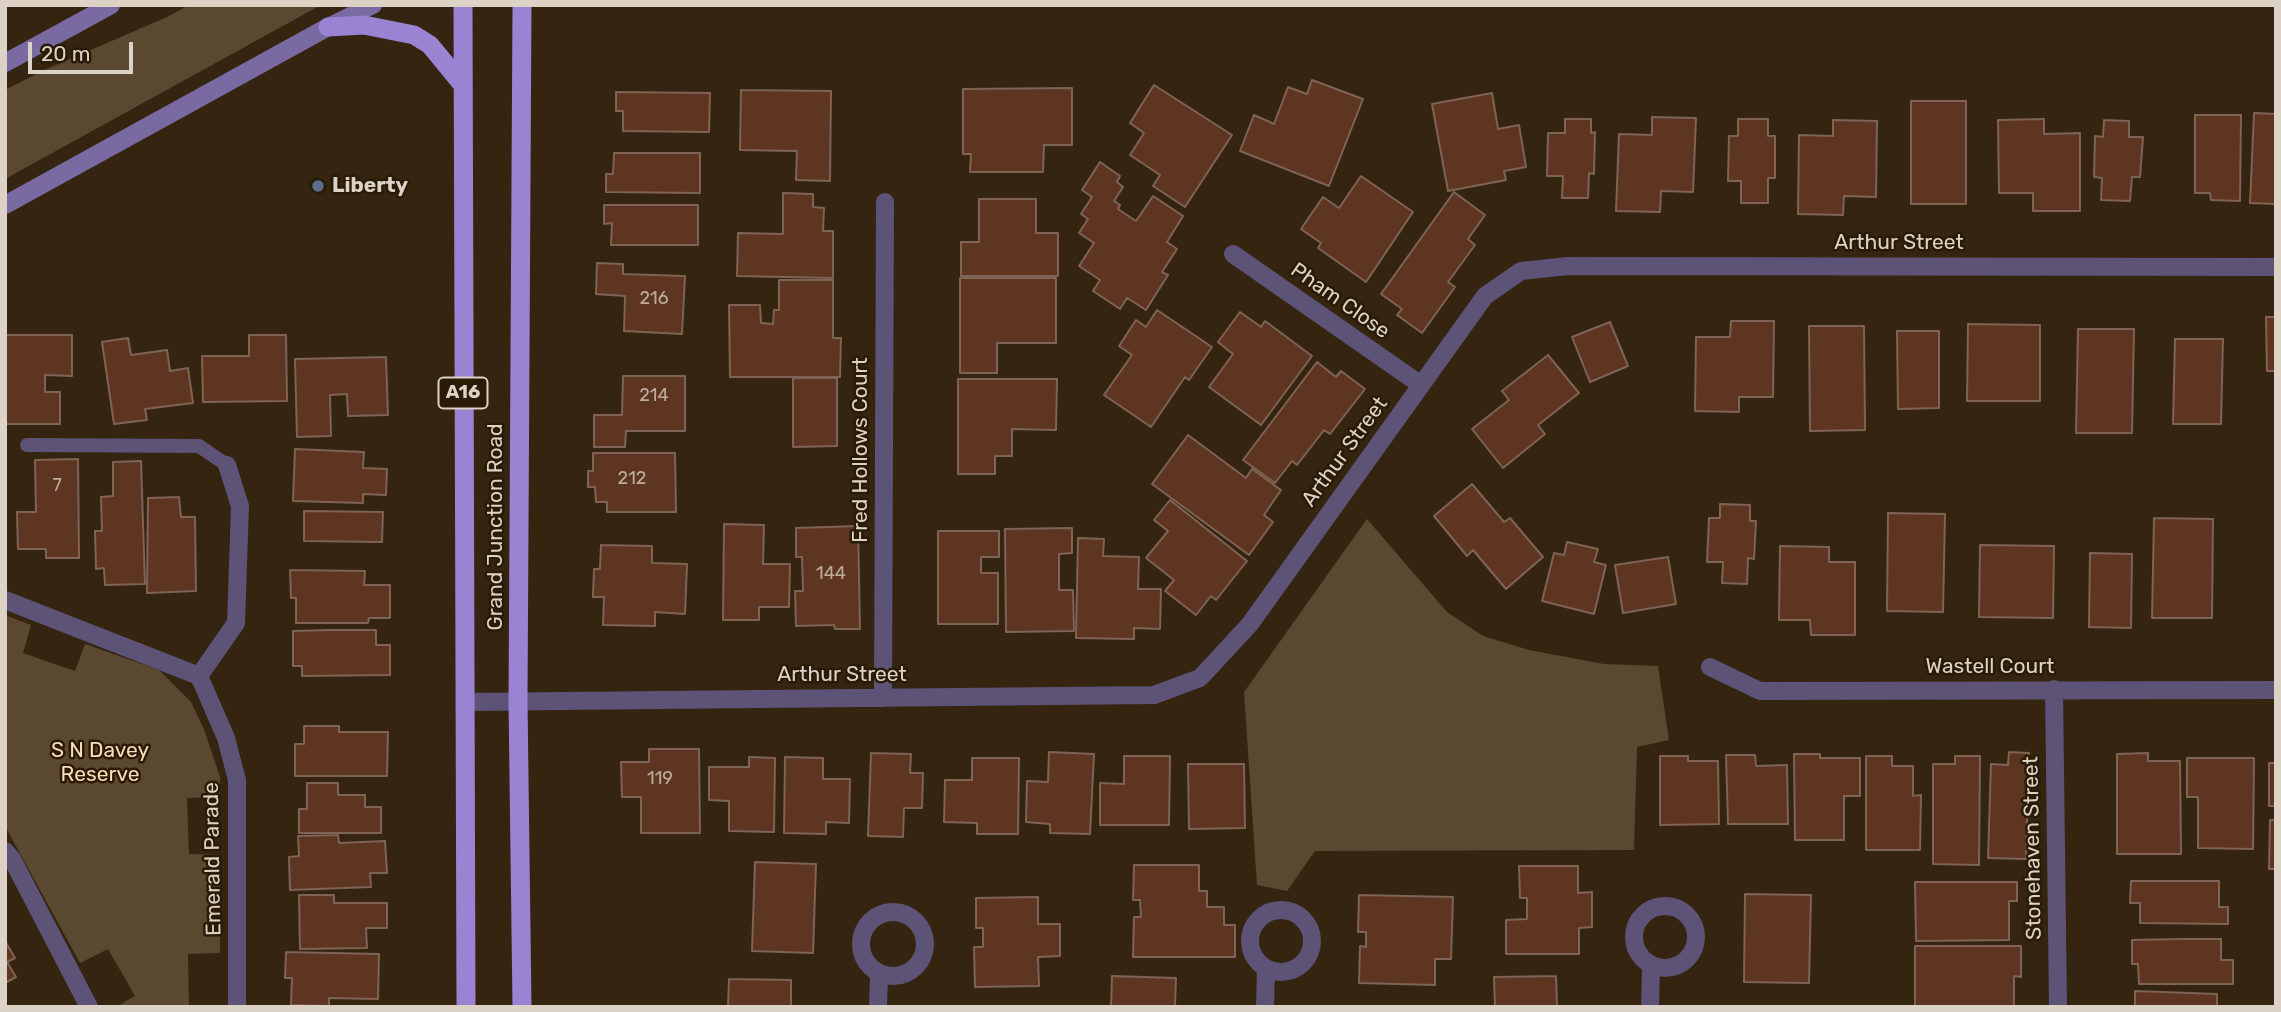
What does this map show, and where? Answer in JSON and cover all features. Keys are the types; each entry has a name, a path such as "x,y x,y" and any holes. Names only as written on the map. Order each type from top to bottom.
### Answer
{"highway":[{"name":"Grand Junction Road","path":"463,5 466,1007"},
{"name":"Grand Junction Road","path":"522,5 518,701 522,1007"},
{"path":"328,27 365,25 414,35 429,45 462,85"}],"main road":[{"path":"5,63 111,5"},
{"path":"5,205 328,27 373,5"}],"street":[{"name":"Fred Hollows Court","path":"883,698 885,202"},
{"name":"Pham Close","path":"1233,254 1421,386"},
{"name":"Arthur Street","path":"465,702 1154,695 1200,678 1250,624 1485,296 1521,271 1569,266 2276,267"},
{"path":"5,600 199,676 236,623 240,506 227,465"},
{"name":"Wastell Court","path":"1710,667 1760,691 2276,690"},
{"name":"Emerald Parade","path":"199,676 226,737 237,780 237,1007"},
{"name":"Stonehaven Street","path":"2054,689 2057,1007"},
{"path":"5,851 12,859 89,1007"},
{"path":"1650,1007 1651,965"},
{"path":"1265,1007 1266,969"},
{"path":"878,1007 879,974"}],"lane":[{"path":"27,445 199,446 227,465"}],"green space":[{"path":"189,5 321,5 5,179 5,90"},
{"path":"1367,519 1447,612 1483,636 1529,650 1604,664 1658,666 1669,740 1637,747 1634,850 1315,851 1287,891 1257,885 1244,692"},
{"name":"S N Davey Reserve","path":"5,615 31,625 23,653 75,671 85,644 159,670 191,702 204,729 220,777 220,797 187,798 189,854 220,855 220,953 188,954 189,1007 116,1007 135,996 108,949 80,963 5,826"}],"building":[{"path":"1312,80 1363,99 1329,186 1240,151 1254,115 1274,124 1288,87 1307,94"},
{"path":"1154,85 1232,135 1185,207 1153,186 1160,175 1130,155 1144,133 1130,123"},
{"path":"1072,88 1072,145 1044,145 1043,172 970,172 971,154 963,154 963,89"},
{"path":"741,90 831,91 830,181 796,180 797,151 740,150"},
{"path":"616,92 710,93 709,132 623,131 623,111 616,111"},
{"path":"1492,93 1498,129 1519,125 1526,167 1504,171 1506,180 1448,191 1432,104"},
{"path":"1911,101 1966,101 1966,204 1911,204"},
{"path":"2254,113 2276,114 2276,204 2250,203"},
{"path":"2195,115 2241,115 2240,201 2211,200 2210,193 2195,193"},
{"path":"1652,117 1696,118 1693,192 1661,191 1660,212 1616,211 1619,134 1652,135"},
{"path":"1565,119 1591,119 1591,133 1595,132 1594,174 1589,173 1588,198 1562,198 1563,176 1547,176 1548,133 1565,133"},
{"path":"1738,119 1768,119 1768,136 1775,136 1775,178 1768,178 1768,203 1741,203 1741,181 1728,181 1729,136 1738,136"},
{"path":"2044,119 2044,134 2080,133 2080,211 2033,211 2033,193 1999,193 1998,120"},
{"path":"1833,120 1877,121 1876,197 1844,196 1843,215 1798,214 1799,135 1833,136"},
{"path":"2104,120 2129,121 2129,137 2143,137 2140,177 2132,177 2130,201 2101,200 2102,178 2094,177 2095,136 2103,137"},
{"path":"614,153 700,153 700,193 606,192 606,174 613,174"},
{"path":"1100,162 1120,176 1117,182 1123,187 1114,201 1120,205 1118,209 1136,221 1153,196 1183,216 1167,242 1177,249 1162,272 1168,275 1146,310 1127,298 1120,309 1093,291 1100,280 1079,266 1094,243 1079,233 1088,219 1081,214 1092,197 1082,190"},
{"path":"1361,176 1413,212 1366,282 1318,248 1321,243 1301,229 1323,197 1339,208"},
{"path":"1454,192 1485,215 1468,239 1475,245 1448,282 1455,287 1422,333 1397,315 1402,309 1381,294"},
{"path":"783,193 813,194 813,207 824,208 823,231 833,231 833,278 737,276 738,233 783,234"},
{"path":"979,199 1036,199 1036,233 1058,233 1058,276 961,276 961,242 979,242"},
{"path":"604,205 698,205 698,245 611,245 612,223 604,224"},
{"path":"597,263 623,264 623,274 685,276 682,334 624,331 625,296 596,294"},
{"path":"960,278 1056,278 1056,343 997,343 997,373 960,373"},
{"path":"779,280 833,280 833,338 841,338 840,377 730,377 729,305 760,305 761,323 773,324 774,310 779,310"},
{"path":"1157,310 1212,347 1189,380 1185,377 1151,427 1104,395 1132,355 1119,346 1136,320 1146,327"},
{"path":"1240,312 1261,327 1265,321 1312,356 1261,425 1209,387 1233,354 1218,342"},
{"path":"2266,317 2276,317 2276,371 2267,371"},
{"path":"1731,321 1774,321 1773,397 1739,397 1739,412 1695,411 1696,337 1730,337"},
{"path":"1610,322 1628,366 1590,382 1572,337"},
{"path":"1968,324 2040,325 2040,401 1967,401"},
{"path":"1809,326 1864,326 1865,430 1810,431"},
{"path":"2078,329 2134,329 2132,433 2076,433"},
{"path":"1897,331 1939,331 1939,408 1898,409"},
{"path":"5,335 72,335 72,376 45,375 45,392 60,392 60,424 5,424"},
{"path":"249,335 286,335 287,401 203,402 202,356 249,356"},
{"path":"128,338 131,355 167,350 170,371 188,368 193,403 145,409 147,420 114,424 102,342"},
{"path":"2175,339 2223,339 2221,424 2173,424"},
{"path":"1548,355 1579,393 1538,425 1545,434 1503,468 1472,429 1509,400 1502,391"},
{"path":"386,357 388,415 348,416 347,394 330,395 331,436 297,437 295,359"},
{"path":"1317,362 1336,377 1341,371 1365,389 1330,434 1324,430 1297,465 1292,461 1275,483 1243,460"},
{"path":"623,376 685,376 685,431 626,431 625,447 594,447 594,415 622,415"},
{"path":"793,378 837,378 837,446 793,447"},
{"path":"958,379 1057,379 1056,430 1012,429 1012,456 995,456 995,474 958,474"},
{"path":"1188,435 1246,478 1252,469 1281,490 1264,515 1273,522 1249,555 1152,484"},
{"path":"295,449 364,452 363,468 387,469 386,495 363,494 363,503 293,501"},
{"path":"593,453 675,453 676,512 607,512 607,502 596,502 595,487 588,487 588,471 593,471"},
{"path":"78,459 79,558 46,558 46,549 18,549 17,512 36,512 35,460"},
{"path":"141,461 145,584 105,585 104,568 96,569 95,531 102,531 101,497 113,496 113,462"},
{"path":"1472,484 1504,522 1510,518 1543,557 1506,589 1473,550 1467,556 1434,516"},
{"path":"179,497 181,517 195,517 196,591 147,593 148,498"},
{"path":"1170,500 1247,561 1216,600 1211,596 1196,615 1165,591 1174,580 1146,558 1168,531 1154,520"},
{"path":"1720,504 1750,505 1750,521 1756,521 1754,559 1748,558 1747,584 1722,583 1723,562 1707,562 1709,518 1720,518"},
{"path":"304,511 383,512 382,542 304,541"},
{"path":"1888,513 1945,514 1943,612 1887,611"},
{"path":"2154,518 2213,519 2212,618 2152,618"},
{"path":"724,524 764,525 763,564 790,564 789,607 759,607 759,620 723,620"},
{"path":"858,526 860,629 835,629 834,625 796,626 795,591 803,591 802,557 796,557 796,528"},
{"path":"1072,528 1072,553 1059,554 1059,590 1073,590 1074,631 1006,632 1005,529"},
{"path":"938,531 999,531 999,557 981,557 981,573 998,573 998,624 938,624"},
{"path":"1078,538 1104,539 1103,556 1139,557 1138,589 1161,589 1160,629 1134,628 1134,639 1076,638"},
{"path":"1567,542 1598,549 1594,562 1606,565 1594,614 1542,601 1554,553 1564,555"},
{"path":"601,545 652,546 652,563 687,564 685,614 655,612 655,626 603,625 604,597 593,597 594,569 600,569"},
{"path":"1980,545 2054,546 2053,618 1979,617"},
{"path":"1780,546 1829,547 1829,562 1855,562 1855,635 1811,635 1810,620 1779,620"},
{"path":"2090,553 2132,554 2131,628 2089,627"},
{"path":"1668,557 1676,604 1623,613 1615,565"},
{"path":"290,570 365,571 364,585 390,585 390,618 369,618 368,623 296,623 296,598 291,598"},
{"path":"376,630 376,645 390,645 390,675 302,676 302,666 293,666 293,631"},
{"path":"304,726 339,726 339,732 388,732 387,776 295,776 295,744 304,744"},
{"path":"649,749 699,749 700,833 641,833 641,797 622,797 621,762 649,762"},
{"path":"1049,752 1094,754 1090,834 1050,833 1050,824 1026,822 1027,781 1048,782"},
{"path":"2009,752 2029,753 2026,859 1988,858 1991,764 2008,765"},
{"path":"871,753 911,754 910,773 923,773 922,808 904,808 903,837 868,836"},
{"path":"2148,753 2148,761 2180,761 2181,854 2117,854 2117,754"},
{"path":"1794,754 1820,754 1820,758 1860,758 1860,796 1844,796 1844,840 1795,840"},
{"path":"1726,755 1755,755 1756,766 1787,765 1788,824 1728,824"},
{"path":"1124,756 1170,756 1169,825 1100,825 1100,783 1124,784"},
{"path":"1660,756 1688,756 1688,761 1718,761 1719,824 1660,825"},
{"path":"1866,756 1892,756 1892,766 1913,766 1913,796 1921,795 1920,850 1866,850"},
{"path":"1955,756 1980,756 1979,865 1933,864 1933,764 1955,764"},
{"path":"749,757 775,758 774,832 729,831 729,801 709,800 709,767 749,767"},
{"path":"785,757 823,758 823,779 850,779 849,823 826,822 826,834 784,833"},
{"path":"972,758 1019,758 1018,834 977,834 977,823 944,822 945,780 972,780"},
{"path":"2187,758 2254,758 2253,849 2198,848 2198,797 2187,797"},
{"path":"2269,763 2276,763 2276,806 2269,806"},
{"path":"1188,764 1244,764 1245,828 1189,829"},
{"path":"307,783 338,783 338,795 365,795 365,807 381,807 381,833 299,833 299,809 307,809"},
{"path":"2270,820 2276,820 2276,869 2269,869"},
{"path":"338,835 339,843 385,841 387,873 370,873 371,887 290,890 289,857 299,856 298,836"},
{"path":"755,862 816,864 813,953 752,951"},
{"path":"1134,865 1199,865 1199,891 1207,891 1207,907 1224,907 1224,925 1235,925 1235,957 1133,957 1134,917 1141,917 1140,900 1133,900"},
{"path":"1519,866 1578,866 1578,893 1592,892 1592,927 1579,928 1579,954 1506,954 1506,920 1527,919 1527,898 1520,898"},
{"path":"2131,881 2219,881 2219,907 2228,907 2228,924 2140,923 2140,903 2130,903"},
{"path":"1915,882 2017,882 2017,901 2009,901 2009,940 1916,941"},
{"path":"1745,894 1811,895 1809,983 1744,982"},
{"path":"299,895 334,895 334,903 387,903 387,928 366,928 367,948 300,949"},
{"path":"1359,895 1453,897 1451,959 1435,959 1435,985 1359,983 1360,946 1366,947 1366,932 1358,932"},
{"path":"1038,897 1038,924 1060,924 1060,956 1038,957 1039,986 975,987 974,947 983,947 983,928 976,928 976,898"},
{"path":"2221,939 2221,960 2233,960 2233,984 2139,984 2138,964 2132,964 2132,940"},
{"path":"5,941 15,958 7,962 16,977 5,983"},
{"path":"1915,946 2021,946 2021,977 2014,976 2014,1007 1915,1007"},
{"path":"286,952 379,954 378,999 329,998 329,1006 291,1005 292,978 285,978"},
{"path":"1112,976 1176,978 1175,1006 1183,1007 1111,1007"},
{"path":"1556,976 1557,1006 1564,1007 1495,1007 1494,977"},
{"path":"729,979 791,980 791,1007 728,1007"},
{"path":"2135,991 2217,994 2217,1007 2135,1007"}],"place":[{"name":"Liberty","path":"318,186"}]}
